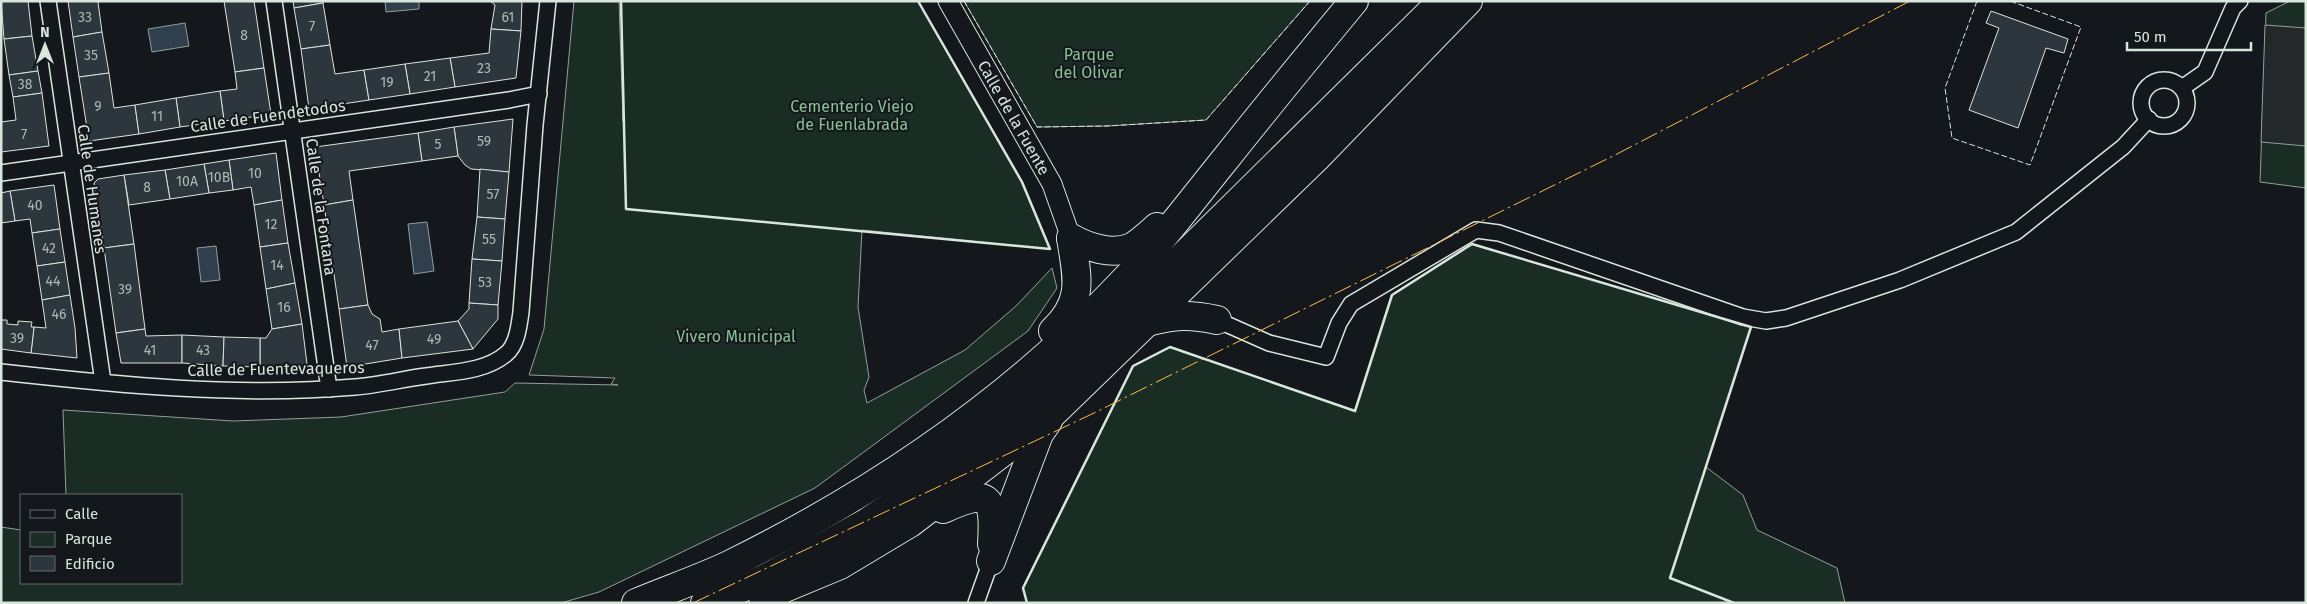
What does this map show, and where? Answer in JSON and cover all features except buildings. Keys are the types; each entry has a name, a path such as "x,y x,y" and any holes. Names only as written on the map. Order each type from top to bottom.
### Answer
{"highway":[{"path":"636,603 727,566 839,507 993,401 1051,352 1120,285 1183,213 1202,187 1354,1"},
{"path":"705,603 764,580 866,523 949,466 1011,419 1144,295 1442,1"},
{"path":"750,603 840,566 910,523 1050,416 1316,158 1468,1"},
{"path":"1071,238 1088,247 1118,250 1130,248 1202,187"},
{"path":"993,401 1026,357 1071,311 1075,301 1076,282 1071,238"},
{"path":"1206,266 1201,288 1203,302 1217,320"},
{"path":"1147,322 1174,315 1196,315 1217,320"},
{"path":"991,560 1039,434 1050,416"},
{"path":"910,523 966,499 978,496 984,499 992,510 991,560"}],"street":[{"name":"Calle de Humanes","path":"48,1 103,382"},
{"name":"Calle de la Fontana","path":"274,1 329,389"},
{"name":"Calle de Fuentevaqueros","path":"542,1 546,17"},
{"name":"Calle de Fuentevaqueros","path":"1,372 193,389 329,389 358,387 472,369 495,361 507,353 518,334 521,312 548,1"},
{"name":"Calle de la Fuente","path":"948,1 1052,184 1071,238"},
{"path":"2182,88 2205,72 2233,8 2240,1"},
{"path":"2159,80 2168,80 2182,88 2185,94 2186,108 2178,121 2163,125 2149,119 2142,105 2146,89 2159,80"},
{"name":"Calle de Fuendetodos","path":"1,172 539,94"},
{"path":"1217,320 1269,343 1326,357 1339,323 1351,304 1476,230 1499,233 1743,317 1766,321 1786,318 1900,280 2016,232 2123,146 2149,119"},
{"path":"976,603 991,560"}],"green space":[{"path":"574,1 619,1 623,121 621,1 918,1 1022,182 1050,249 862,230 858,307 869,377 864,390 867,403 965,350 1016,306 1052,268 1057,288 1028,331 815,488 599,592 561,603 1,603 1,527 20,530 20,584 182,584 182,494 66,494 63,410 233,421 341,417 505,392 515,383 618,385 611,384 615,378 529,375 544,329"},
{"name":"Parque del Olivar","path":"964,1 1310,1 1206,120 1107,126 1037,127"},
{"path":"2290,1 2306,1 2306,188 2260,182 2266,13"},
{"path":"1472,244 1751,327 1706,467 1743,495 1757,530 1837,568 1845,603 1027,603 1023,588 1133,366 1170,347 1355,411 1392,295"}],"shaded area":[{"path":"2265,25 2306,28 2306,146 2261,142"}],"water":[{"path":"385,1 419,1 419,9 386,12"},
{"path":"185,23 189,46 152,52 148,29"},
{"path":"427,222 434,271 414,274 408,224"},
{"path":"216,246 220,280 201,282 197,248"}],"fence":[{"path":"964,1 1037,127 1107,126 1206,120 1310,1"},
{"path":"1977,1 1945,88 1952,138 2030,165 2081,27 2010,1"}],"wall":[{"path":"621,1 626,209 1050,249 1022,182 918,1"},
{"path":"1027,603 1023,588 1133,366 1170,347 1355,411 1392,295 1472,244 1751,327 1670,578 1734,603"}],"power":[{"path":"693,603 1094,413 1617,154 1910,1"}],"park label":[{"name":"Cementerio Viejo de Fuenlabrada","path":"852,115"},
{"name":"Vivero Municipal","path":"736,336"}]}
